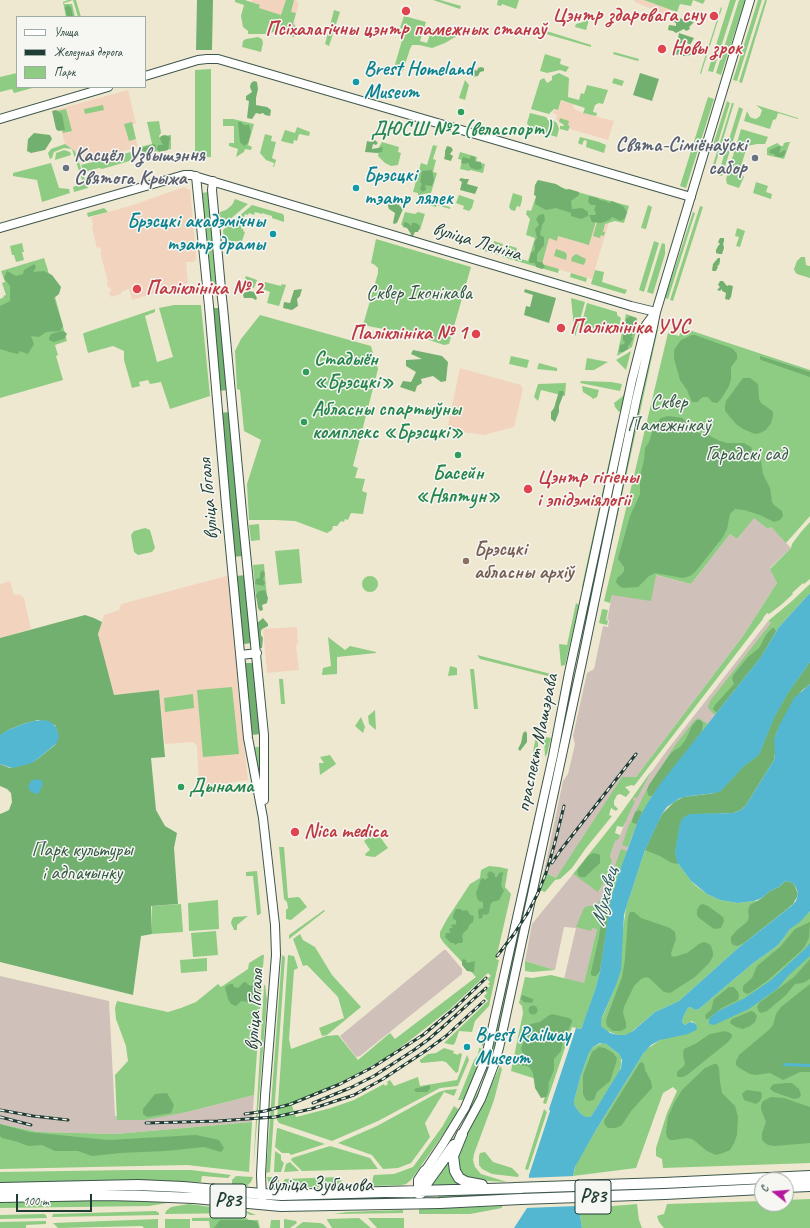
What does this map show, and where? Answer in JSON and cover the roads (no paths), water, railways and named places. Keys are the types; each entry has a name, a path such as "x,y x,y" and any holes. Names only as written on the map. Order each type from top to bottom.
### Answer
{"highway":[{"path":"462,1134 453,1156 455,1171 459,1178 466,1182 521,1188"},
{"path":"397,1204 411,1198 421,1191 462,1134"},
{"path":"425,1171 420,1180 423,1196 440,1203"},
{"path":"398,1192 411,1185 425,1171"},
{"name":"Р83","path":"521,1188 810,1176"},
{"name":"вуліца Зубачова","path":"0,1188 138,1185 183,1187 262,1200 281,1206 440,1203 754,1189"},
{"path":"794,1187 810,1186"},
{"name":"вуліца Зубачова","path":"0,1197 107,1195 262,1200 282,1195 521,1188"}],"main road":[{"name":"праспект Машэрава","path":"425,1171 447,1139 465,1108 483,1065 488,1048 550,772 569,673 608,493 639,367 654,327 656,312 750,0"},
{"path":"146,76 202,59 218,59 691,198"},
{"path":"0,119 105,88"},
{"path":"0,228 186,175 196,176"},
{"name":"вуліца Леніна","path":"196,176 624,304 656,312"},
{"name":"вуліца Гогаля","path":"196,176 226,505 250,744 264,818 274,912 276,948 265,1096 261,1175 262,1200"},
{"name":"вуліца Гогаля","path":"213,181 212,190 220,289 223,307 264,743 264,818"},
{"name":"праспект Машэрава","path":"462,1134 481,1099 499,1048 616,497 639,367"},
{"path":"608,493 611,498 616,497"},
{"path":"241,655 256,653"},
{"path":"250,744 264,743"}],"water":[{"path":"810,593 810,662 788,693 774,718 759,755 744,766 721,791 680,798 667,807 662,814 645,850 626,908 624,915 621,970 602,1017 601,1026 610,1033 618,1035 625,1035 633,1031 655,1012 679,1001 738,948 796,901 798,894 797,890 794,884 788,881 770,891 762,898 754,901 738,903 720,900 707,894 691,881 677,862 675,852 680,824 682,819 686,816 690,814 733,813 741,810 746,805 774,760 774,740 779,726 794,698 810,684 810,911 800,922 790,929 777,946 752,964 699,1009 695,1010 690,1007 688,1008 682,1022 685,1025 690,1022 695,1023 697,1027 696,1030 688,1034 660,1040 651,1045 643,1054 575,1167 573,1176 574,1202 580,1215 582,1228 514,1228 527,1208 529,1175 550,1111 549,1109 576,1028 581,1029 582,1027 595,990 600,971 611,898 639,818 660,784 761,657 779,627","holes":["600,1043 606,1044 619,1054 622,1060 621,1068 592,1115 590,1117 586,1117 581,1114 574,1104 581,1075 589,1053 593,1047"]},
{"path":"44,720 51,722 56,727 59,736 57,743 29,764 12,768 0,764 1,734 23,724"},
{"path":"36,779 42,781 43,784 39,793 37,794 31,792 28,787 31,781"},
{"path":"810,943 810,956 788,976 777,989 749,1009 714,1025 709,1024 709,1019 716,1012 745,998 771,980"},
{"path":"785,1063 810,1064 810,1067 783,1066"}],"railway":[{"path":"552,863 636,754"},
{"path":"497,956 514,934 538,893 546,873 564,806"},
{"path":"245,1114 265,1111 291,1104 340,1084 373,1067 423,1035 454,1009 486,978"},
{"path":"313,1103 350,1088 374,1076 414,1050 429,1039 486,988"},
{"path":"146,1123 218,1121 275,1117 311,1109 354,1095 383,1079 427,1050 446,1036 484,1001"},
{"path":"0,1110 68,1120"},
{"path":"0,1117 31,1125"}],"place":[{"name":"Псіхалагічны цэнтр памежных станаў","path":"406,11"},
{"name":"Цэнтр здаровага сну","path":"714,16"},
{"name":"Новы зрок","path":"662,49"},
{"name":"Brest Homeland Museum","path":"356,82"},
{"name":"ДЮСШ №2 (веласпорт)","path":"461,112"},
{"name":"Свята-Сіміёнаўскі сабор","path":"755,158"},
{"name":"Касцёл Узвышэння Святога Крыжа","path":"66,168"},
{"name":"Брэсцкі тэатр лялек","path":"356,188"},
{"name":"Брэсцкі акадэмічны тэатр драмы","path":"273,234"},
{"name":"Паліклініка № 2","path":"137,289"},
{"name":"Паліклініка УУС","path":"561,328"},
{"name":"Паліклініка № 1","path":"476,334"},
{"name":"Стадыён «Брэсцкі»","path":"306,372"},
{"name":"Абласны спартыўны комплекс «Брэсцкі»","path":"304,422"},
{"name":"Басейн «Няптун»","path":"458,455"},
{"name":"Цэнтр гігіены і эпідэміялогіі","path":"528,489"},
{"name":"Брэсцкі абласны архіў","path":"466,561"},
{"name":"Дынама","path":"181,787"},
{"name":"Nica medica","path":"295,832"},
{"name":"Brest Railway Museum","path":"467,1047"}],"park label":[{"name":"Сквер Іконікава","path":"419,294"},
{"name":"Сквер Памежнікаў","path":"669,414"},
{"name":"Гарадскі сад","path":"746,455"},
{"name":"Парк культуры і адпачынку","path":"82,862"}],"water label":[{"name":"Мухавец","path":"605,897"}]}
